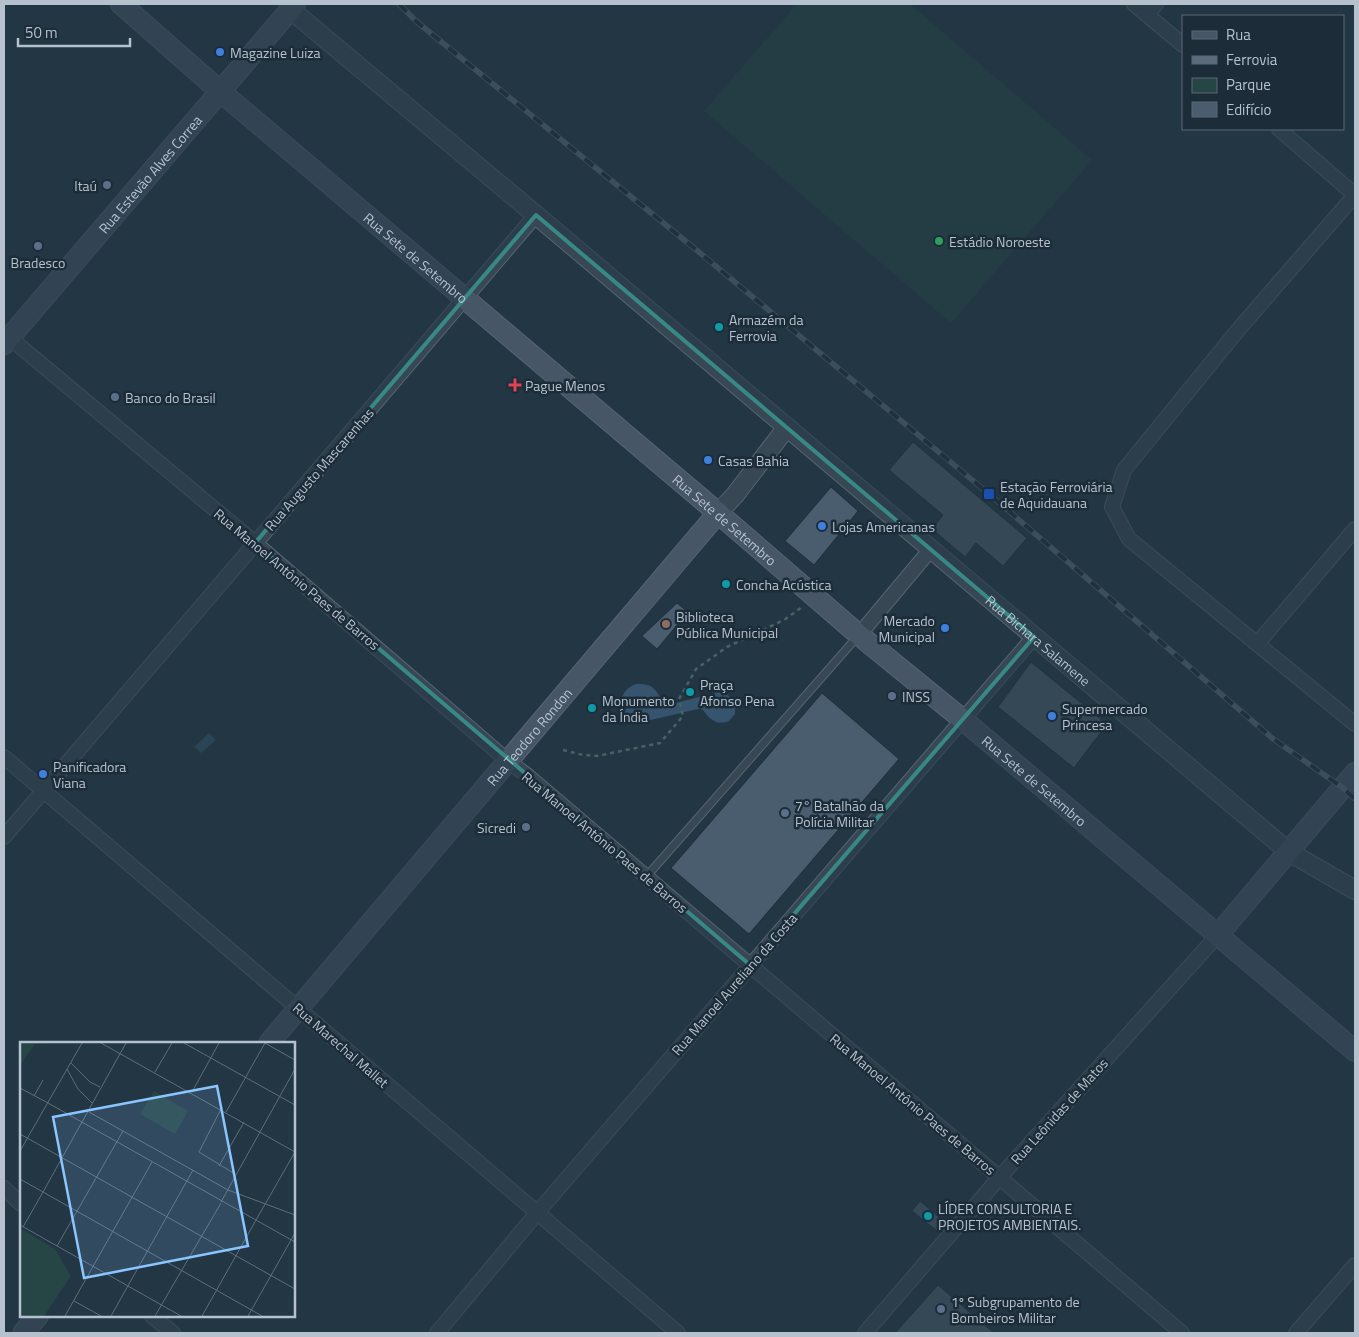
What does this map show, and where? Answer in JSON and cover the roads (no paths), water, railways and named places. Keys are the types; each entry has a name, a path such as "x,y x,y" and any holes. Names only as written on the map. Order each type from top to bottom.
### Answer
{"main road":[{"name":"Rua Sete de Setembro","path":"120,4 859,635 1355,1051"},
{"name":"Rua Estevão Alves Correa","path":"6,338 221,92 293,6"},
{"name":"Rua Teodoro Rondon","path":"270,1042 718,513"},
{"path":"1217,936 1355,773"},
{"path":"23,1333 37,1317"}],"street":[{"path":"1134,4 1152,9 1182,45"},
{"name":"Rua Bichara Salamene","path":"293,6 536,215 1289,852 1355,890"},
{"path":"1279,130 1355,195 1238,330 1124,470 1112,507 1129,539 1355,724"},
{"name":"Rua Augusto Mascarenhas","path":"4,837 536,215"},
{"name":"Rua Manoel Antônio Paes de Barros","path":"6,338 255,543 508,761 1182,1333"},
{"name":"Rua Teodoro Rondon","path":"718,513 735,495 787,427"},
{"path":"1257,644 1355,529"},
{"path":"859,635 931,549"},
{"name":"Rua Manoel Aureliano da Costa","path":"437,1333 537,1213 1034,637"},
{"name":"Rua Marechal Mallet","path":"4,757 678,1333"},
{"name":"Rua Leônidas de Matos","path":"865,1333 1000,1178 1217,936"},
{"path":"4,1188 20,1203"},
{"path":"1296,1333 1355,1265"},
{"path":"153,1317 173,1333"}],"lane":[{"path":"646,877 859,635"}],"water":[{"path":"636,684 651,686 664,704 668,705 719,692 723,693 730,696 735,702 735,714 729,721 720,723 710,719 702,709 698,709 638,723 626,715 622,704 625,692 629,687"},
{"path":"209,733 216,740 201,753 194,747"}],"railway":[{"path":"399,4 417,22 694,248 989,494 1272,738 1343,788 1355,799"}],"place":[{"name":"Magazine Luiza","path":"220,52"},
{"name":"Itaú","path":"107,185"},
{"name":"Estádio Noroeste","path":"939,241"},
{"name":"Bradesco","path":"38,246"},
{"name":"Armazém da Ferrovia","path":"719,327"},
{"name":"Pague Menos","path":"515,385"},
{"name":"Banco do Brasil","path":"115,397"},
{"name":"Casas Bahia","path":"708,460"},
{"name":"Estação Ferroviária de Aquidauana","path":"989,494"},
{"name":"Lojas Americanas","path":"822,526"},
{"name":"Concha Acústica","path":"726,584"},
{"name":"Biblioteca Pública Municipal","path":"666,624"},
{"name":"Mercado Municipal","path":"945,628"},
{"name":"Praça Afonso Pena","path":"690,692"},
{"name":"INSS","path":"892,696"},
{"name":"Monumento da Índia","path":"592,708"},
{"name":"Supermercado Princesa","path":"1052,716"},
{"name":"Panificadora Viana","path":"43,774"},
{"name":"7° Batalhão da Polícia Militar","path":"785,813"},
{"name":"Sicredi","path":"526,827"},
{"name":"LÍDER CONSULTORIA E PROJETOS AMBIENTAIS.","path":"928,1216"},
{"name":"1º Subgrupamento de Bombeiros Militar","path":"941,1309"}]}
